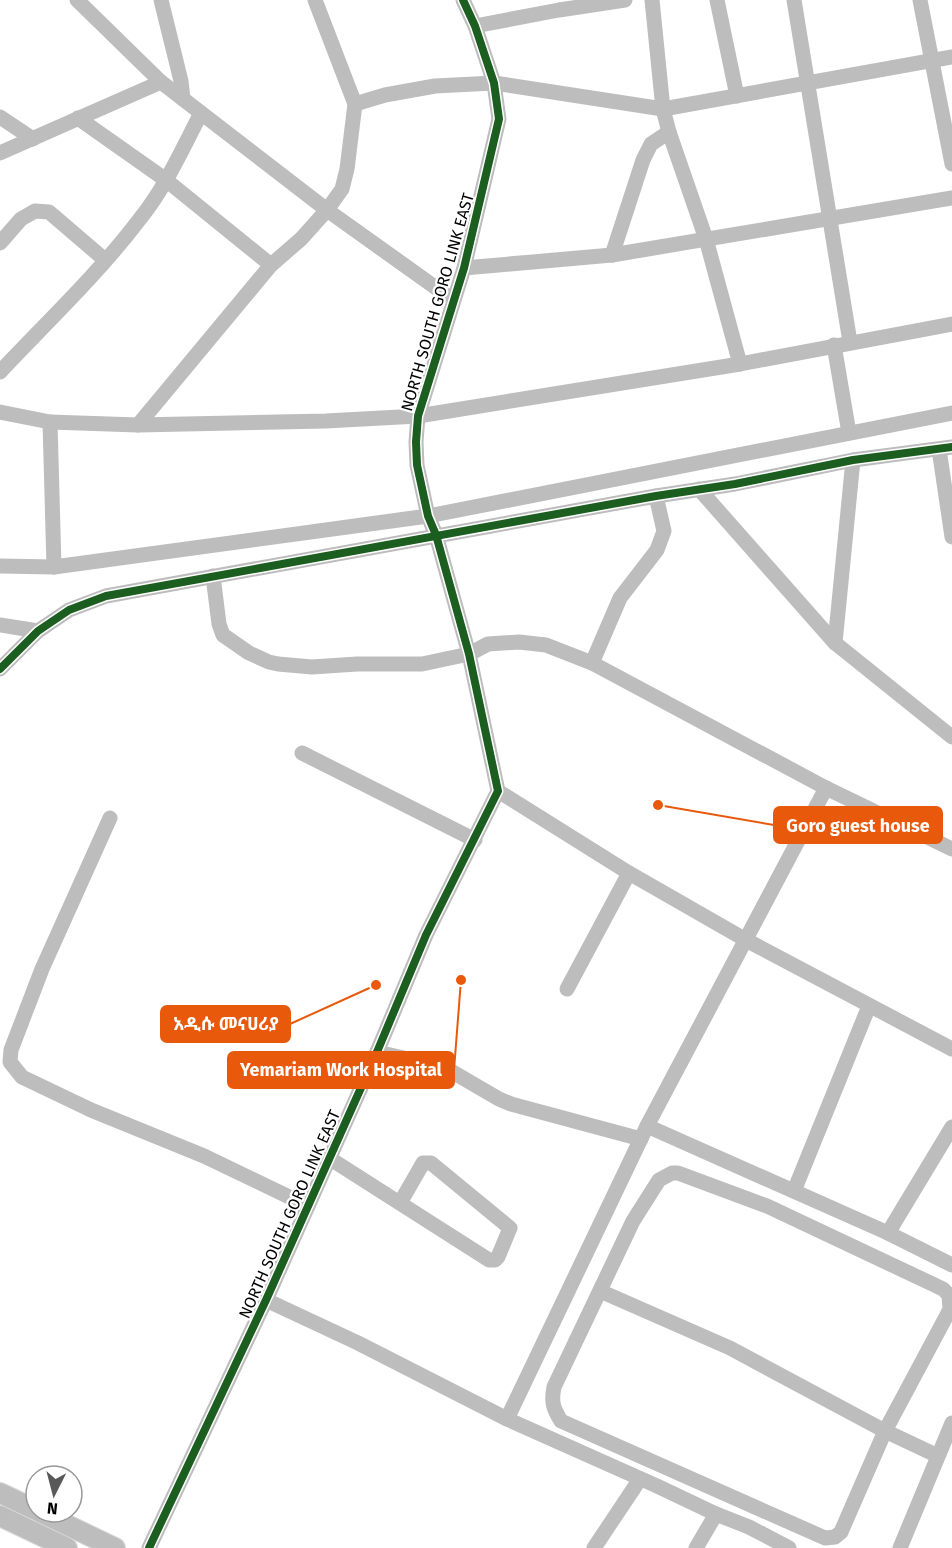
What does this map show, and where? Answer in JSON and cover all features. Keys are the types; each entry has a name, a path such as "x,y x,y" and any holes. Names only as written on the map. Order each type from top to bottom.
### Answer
{"main road":[{"path":"0,1493 24,1504"},
{"path":"0,1516 45,1543 67,1548"},
{"path":"65,1524 115,1548"}],"street":[{"path":"77,0 161,82 327,210 453,300"},
{"path":"160,0 181,81 183,99"},
{"path":"138,425 271,265 301,239 342,189 356,104 315,0"},
{"name":"NORTH SOUTH GORO LINK EAST","path":"149,1548 266,1300 377,1052 426,934 498,791 469,654 436,535 428,516 417,465 418,416 464,268 500,120 494,83 475,26 463,0"},
{"path":"475,26 560,5 625,0"},
{"path":"652,0 663,109 706,239 740,364"},
{"path":"717,0 737,96"},
{"path":"794,0 810,84 850,342"},
{"path":"920,0 952,164"},
{"path":"356,104 385,95 435,86 494,83 663,109 952,57"},
{"path":"0,153 161,82"},
{"path":"0,372 105,261 140,220 166,180 201,113"},
{"path":"0,117 33,139"},
{"path":"78,118 166,180 271,265"},
{"path":"612,255 643,160 651,144 669,132"},
{"path":"464,268 612,255 952,198"},
{"path":"0,243 21,219 35,211 49,212 105,261"},
{"path":"0,412 50,422 138,425 326,421 418,416 740,364 952,324"},
{"path":"834,345 849,433"},
{"path":"0,566 54,567 428,516 952,413"},
{"path":"50,422 54,567"},
{"path":"0,669 38,631 69,609 106,596 436,535 735,484 853,460 946,448 952,537"},
{"path":"835,643 853,460"},
{"path":"699,489 835,643 952,737"},
{"path":"592,663 620,598 657,550 664,531 656,496"},
{"path":"213,576 219,624 223,634 249,653 278,664 312,667 422,664 469,654 488,644 519,642 546,645 592,663 826,788 952,849"},
{"path":"0,624 38,631"},
{"path":"302,753 475,840"},
{"path":"507,1419 644,1132 826,788"},
{"path":"498,791 629,873 746,940 952,1049"},
{"path":"111,818 42,969 11,1050 12,1067 22,1077 81,1105 204,1156 308,1206"},
{"path":"567,989 629,873"},
{"path":"794,1191 869,1006"},
{"path":"377,1052 444,1067 511,1104 644,1132 794,1191 888,1233 952,1265"},
{"path":"888,1233 952,1127"},
{"path":"329,1158 400,1203 492,1261 498,1257 510,1228 431,1163 423,1163 400,1203"},
{"path":"672,1173 767,1206 943,1289 949,1295 950,1309 885,1431 842,1532 835,1538 825,1538 561,1420 551,1401 554,1387 600,1291 633,1221 659,1180 672,1173"},
{"path":"600,1291 730,1348 885,1431 938,1456"},
{"path":"266,1300 358,1343 507,1419 749,1527 789,1548"},
{"path":"900,1548 952,1423"},
{"path":"594,1548 640,1479"},
{"path":"696,1548 716,1514"},
{"path":"44,1524 45,1543"}],"cycle path":[{"path":"149,1548 266,1300 377,1052 426,935 498,791 469,654 436,535 428,516 417,465 418,416 464,268 499,119 494,83 475,26 463,0"},
{"path":"0,669 38,631 69,610 106,596 656,496 735,484 853,460 952,447"}],"place":[{"name":"Goro guest house","path":"658,805"},
{"name":"Yemariam Work Hospital","path":"461,980"},
{"name":"አዲሱ መናሀሪያ","path":"376,985"}]}
